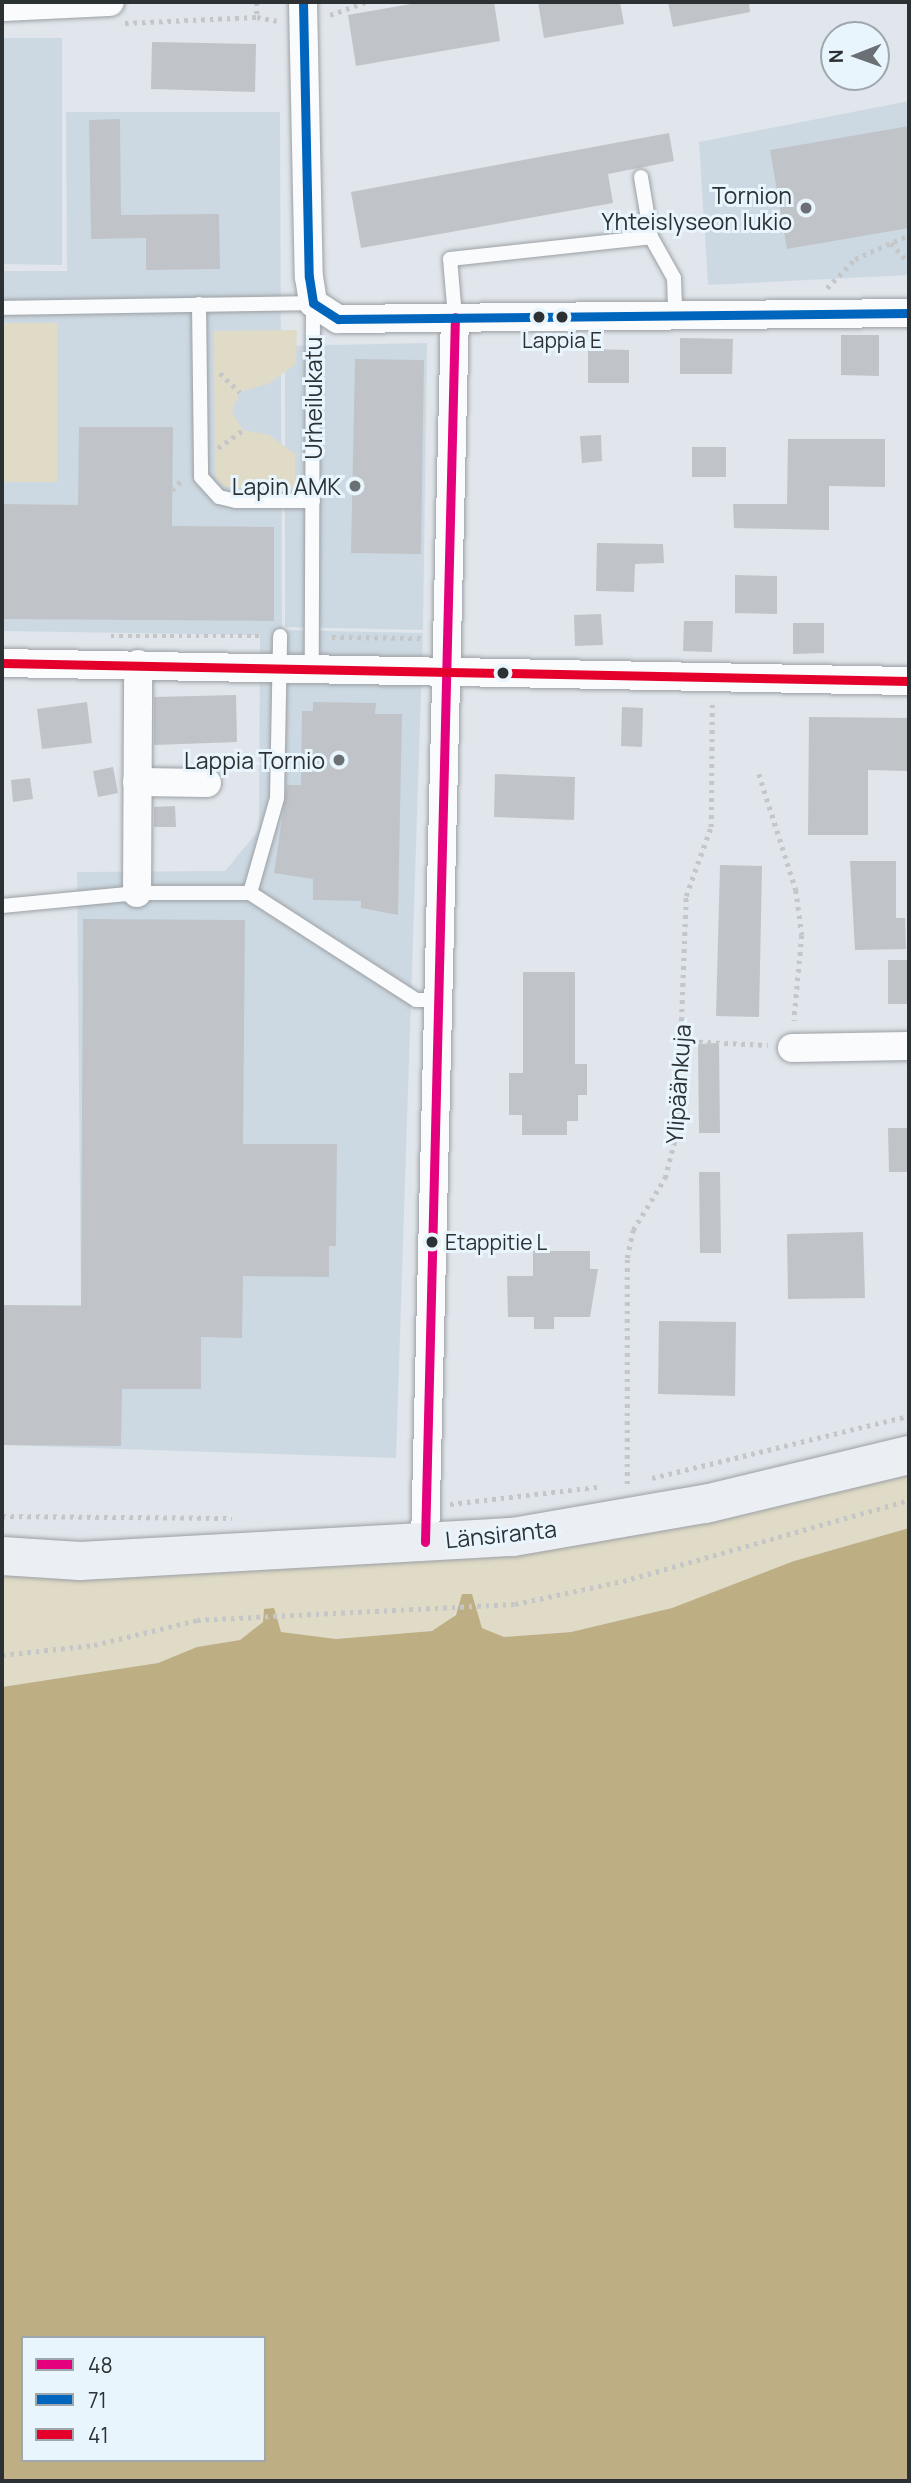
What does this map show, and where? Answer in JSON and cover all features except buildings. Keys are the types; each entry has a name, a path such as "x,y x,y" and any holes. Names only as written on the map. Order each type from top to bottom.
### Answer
{"street":[{"path":"2,8 105,7"},
{"name":"Urheilukatu","path":"312,11 313,303"},
{"path":"313,303 338,319 909,313"},
{"path":"426,1525 450,671 455,317"},
{"path":"2,663 909,681"},
{"path":"137,893 138,664"},
{"path":"137,782 207,783"},
{"path":"792,1048 909,1046"},
{"name":"Länsiranta","path":"2,1556 80,1561 426,1525 513,1537 705,1504 909,1455"}],"lane":[{"path":"641,177 651,237 674,278 675,316"},
{"path":"455,317 450,260 651,237"},
{"path":"2,308 313,303"},
{"name":"Urheilukatu","path":"312,668 313,303"},
{"path":"198,304 201,477 219,497 236,501 313,502"},
{"path":"250,892 277,797 281,667 279,636"},
{"path":"2,906 137,893 250,892 416,1000 440,1000"}],"path":[{"path":"312,11 365,2"},
{"path":"105,7 257,17"},
{"path":"823,294 836,272 909,235"},
{"path":"891,243 909,263"},
{"path":"99,636 279,636"},
{"path":"313,636 449,638"},
{"name":"Ylipäänkuja","path":"627,1484 627,1258 633,1230 672,1161 682,1041 686,896 711,827 712,676"},
{"path":"682,1041 792,1048 802,935 796,890 759,774"},
{"path":"426,1525 627,1484 909,1416"},
{"path":"2,1656 94,1644 197,1620 280,1618 452,1603 515,1604 623,1581 909,1500"},
{"path":"2,1516 246,1518"}],"shaded area":[{"path":"2,38 62,38 62,265 2,264"},
{"name":"Tornion Yhteislyseon lukio","path":"909,101 909,275 708,285 699,142"},
{"name":"Lappia Tornio","path":"66,112 280,112 282,630 423,633 396,1458 2,1445 2,1305 81,1305 77,872 225,871 259,830 260,635 2,631 2,271 67,271"},
{"path":"2,323 57,323 57,482 2,482"},
{"path":"297,330 296,364 270,383 240,392 232,412 243,430 269,435 295,454 295,489 225,487 215,477 214,331"},
{"name":"Lapin AMK","path":"427,343 423,630 285,627 285,346"},
{"path":"909,1463 909,1528 794,1561 672,1608 571,1632 504,1637 482,1628 472,1594 447,1624 432,1631 335,1639 281,1632 264,1609 263,1622 240,1640 197,1647 158,1663 2,1687 2,1567 513,1545"},
{"path":"909,1528 909,2481 2,2481 2,1687 158,1663 197,1647 240,1640 263,1622 264,1609 274,1608 281,1632 336,1639 432,1631 456,1615 462,1594 472,1594 482,1628 504,1637 571,1632 672,1608 794,1561"}],"transit line":[{"name":"71","path":"303,2 309,277 313,303 338,319 909,313"},
{"name":"48","path":"425,1542 455,317"},
{"name":"41","path":"2,663 909,681"}],"place":[{"name":"Tornion Yhteislyseon lukio","path":"806,208"},
{"name":"Lappia E","path":"562,317"},
{"name":"Lapin AMK","path":"355,486"},
{"name":"Lappia Tornio","path":"339,760"},
{"name":"Etappitie L","path":"432,1242"}]}
